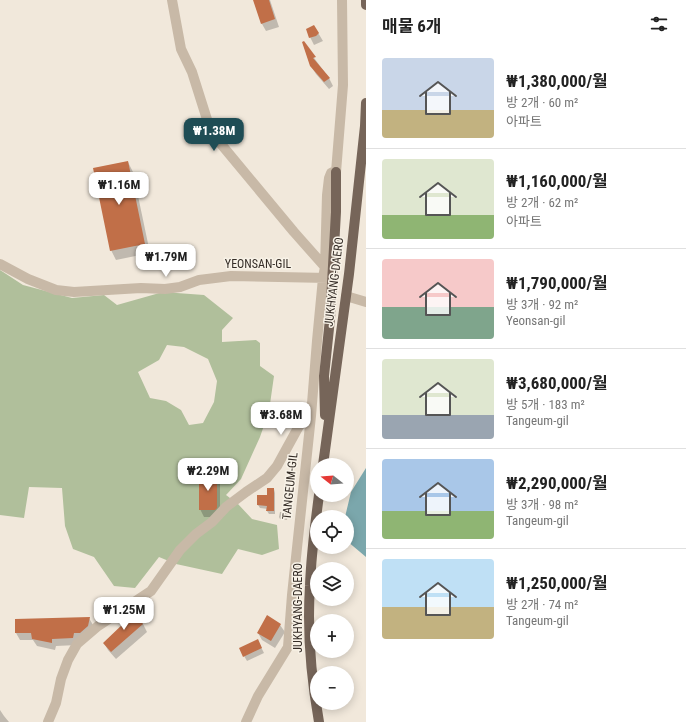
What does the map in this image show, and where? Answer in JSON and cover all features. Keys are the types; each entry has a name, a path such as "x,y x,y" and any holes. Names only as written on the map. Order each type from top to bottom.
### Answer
{"main road":[{"path":"366,0 366,5"},
{"name":"JUKHYANG-DAERO","path":"324,458 349,274 365,126 366,103"},
{"path":"325,445 324,376 330,319 328,278 336,212 336,172"},
{"name":"JUKHYANG-DAERO","path":"318,502 312,550 309,615 312,672 319,722"}],"street":[{"path":"172,0 181,48 192,72 211,132 325,267"},
{"path":"311,416 316,341 328,278 325,267 327,195 329,178 331,173 336,172 343,85 342,0"},
{"name":"YEONSAN-GIL","path":"0,264 28,279 56,290 74,292 141,288 164,289 180,287 199,280 231,276 328,278"},
{"path":"346,296 366,302"},
{"name":"TANGEUM-GIL","path":"48,722 56,703 61,679 68,660 77,644 98,626 151,591 180,550 196,534 212,522 236,499 267,478 277,466 300,426 311,416"},
{"name":"TANGEUM-GIL","path":"246,722 258,696 288,647 311,416"}],"green space":[{"path":"0,270 23,285 72,298 104,295 117,305 163,292 204,295 233,318 222,330 222,342 256,340 260,343 260,366 274,376 269,411 260,437 241,479 226,495 238,504 252,519 277,525 279,549 262,555 238,549 222,574 176,564 159,557 135,588 114,586 94,557 73,549 65,526 62,488 29,487 24,518 0,515","holes":["167,345 184,347 208,359 217,381 214,402 203,423 189,425 181,410 166,401 150,398 138,372 159,360"]}],"water":[{"path":"366,468 366,557 354,547 354,510 347,510 349,502 354,502 354,487"}],"building":[{"path":"253,0 269,0 275,19 261,24"},
{"path":"314,25 319,33 316,36 309,38 306,29"},
{"path":"304,41 316,57 313,58 330,78 324,82 310,66 302,42"},
{"path":"128,161 145,244 110,251 93,168"},
{"path":"199,474 217,474 217,508 215,510 199,510"},
{"path":"267,488 274,488 274,511 266,511 267,506 257,505 257,495 267,495"},
{"path":"132,611 143,624 111,652 103,643 124,623 120,619"},
{"path":"267,615 281,624 271,641 257,633"},
{"path":"90,617 88,626 80,633 74,633 73,638 52,639 52,643 32,639 31,633 15,633 15,619"},
{"path":"258,639 262,648 243,657 239,648"}]}
